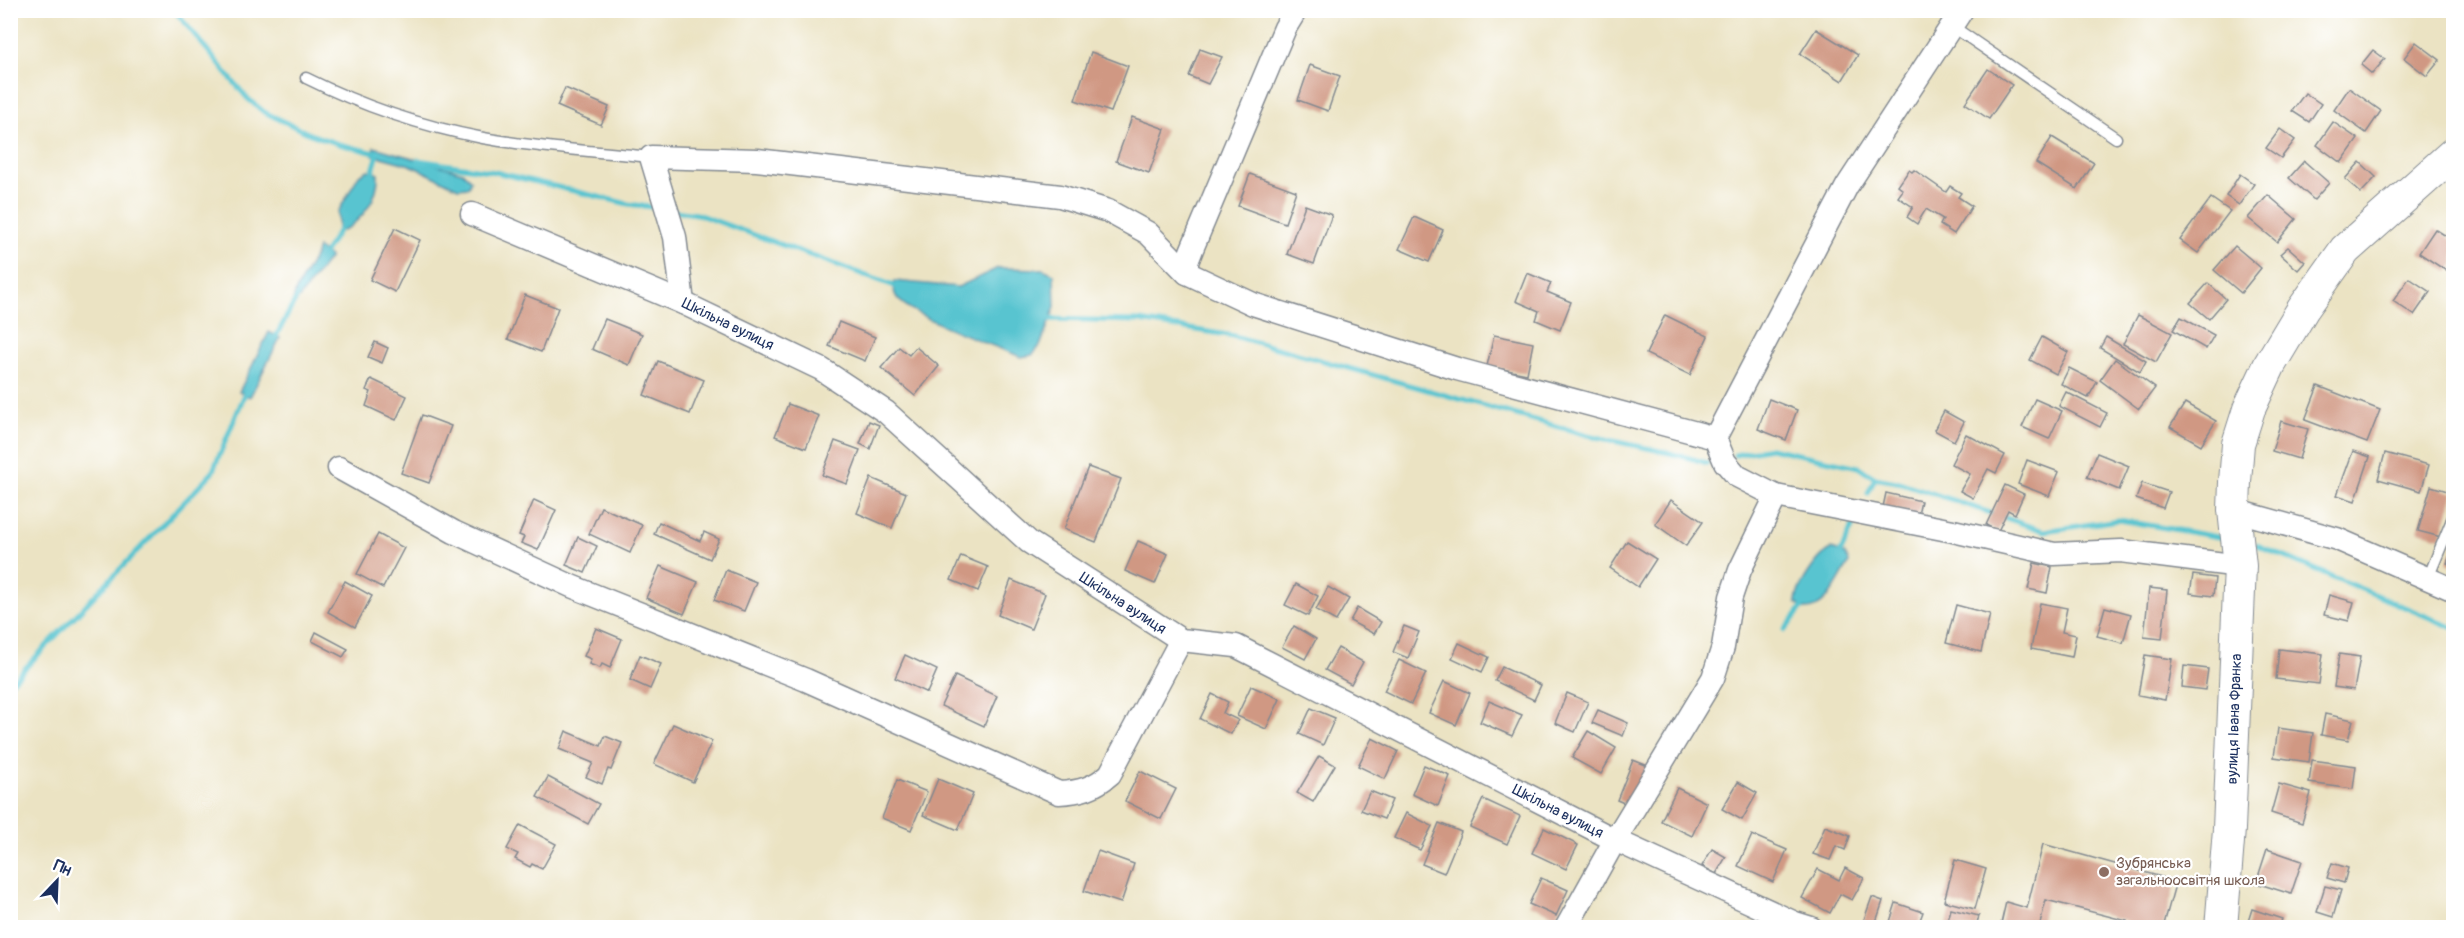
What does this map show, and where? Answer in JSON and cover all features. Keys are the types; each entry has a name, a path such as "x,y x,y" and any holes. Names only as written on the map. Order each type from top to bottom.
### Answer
{"main road":[{"name":"вулиця Івана Франка","path":"2221,927 2229,829 2240,566 2234,510 2238,444 2249,409 2270,364 2302,309 2345,250 2454,153"}],"street":[{"path":"1187,273 1187,262 1192,249 1285,28 1296,10"},
{"path":"1715,438 1847,186 1957,18"},
{"path":"683,303 675,237 651,157 757,160 1060,196 1108,211 1148,233 1187,273 1253,304 1457,369 1715,438"},
{"name":"Шкільна вулиця","path":"472,214 683,303 821,369 886,412 1029,542 1181,640 1236,646 1615,840 1795,923 1811,927"},
{"path":"1715,438 1725,462 1737,476 1776,496 1953,531 2054,554 2121,551 2240,566"},
{"path":"339,468 454,532 571,586 806,680 1059,793 1079,792 1098,785 1110,774 1181,640"},
{"path":"1566,927 1615,840 1713,678 1720,660 1731,597 1740,570 1776,496"},
{"path":"2234,510 2337,539 2454,590"}],"lane":[{"path":"1957,18 2116,138"},
{"path":"306,78 345,97 402,118 483,138 651,157"},
{"path":"2428,578 2454,515"}],"water":[{"path":"374,147 462,172 471,180 468,187 458,188 410,165 373,155"},
{"path":"368,170 378,174 378,183 372,200 357,221 343,231 338,229 338,212 359,175"},
{"path":"318,248 330,257 294,305 293,299 298,285"},
{"path":"998,268 1043,269 1054,274 1055,307 1040,346 1032,355 1021,357 937,323 907,307 895,293 895,281 958,287"},
{"path":"269,332 280,338 250,397 239,392"},
{"path":"1832,549 1845,554 1848,565 1826,600 1813,608 1805,609 1796,603 1800,589 1814,564"}],"building":[{"path":"1816,29 1858,55 1842,81 1800,54"},
{"path":"2416,42 2440,60 2427,76 2404,58"},
{"path":"1200,49 1222,57 1208,84 1189,76"},
{"path":"2373,50 2385,59 2372,74 2361,65"},
{"path":"1091,52 1128,66 1111,112 1075,100"},
{"path":"1310,65 1340,76 1328,111 1298,100"},
{"path":"1988,69 2012,85 1989,119 1965,103"},
{"path":"565,88 609,107 601,125 557,106"},
{"path":"2349,88 2381,111 2366,133 2334,110"},
{"path":"2305,93 2321,104 2309,122 2292,111"},
{"path":"1132,117 1165,129 1149,173 1116,161"},
{"path":"2333,122 2358,139 2341,163 2317,145"},
{"path":"2280,129 2295,140 2281,158 2266,148"},
{"path":"2052,137 2094,163 2077,189 2036,163"},
{"path":"2304,161 2329,183 2314,200 2289,178"},
{"path":"2360,162 2376,177 2361,193 2345,179"},
{"path":"1909,170 1912,172 1914,170 1946,192 1950,186 1961,193 1958,197 1972,206 1954,234 1940,225 1943,219 1926,209 1917,224 1907,217 1913,207 1898,197 1903,190 1898,186"},
{"path":"1250,174 1296,191 1285,223 1238,206"},
{"path":"2240,174 2254,184 2239,205 2226,196"},
{"path":"2268,195 2296,219 2277,242 2248,218"},
{"path":"2211,198 2230,211 2198,253 2180,240"},
{"path":"1305,205 1332,215 1314,264 1287,254"},
{"path":"1414,217 1443,230 1429,262 1399,249"},
{"path":"395,228 420,240 395,292 370,280"},
{"path":"2435,229 2454,241 2454,264 2448,272 2419,253"},
{"path":"2235,246 2261,268 2241,293 2214,270"},
{"path":"2288,247 2305,262 2298,270 2280,254"},
{"path":"1527,273 1551,283 1547,292 1571,302 1560,330 1536,320 1539,311 1516,301"},
{"path":"2409,278 2430,292 2414,315 2393,301"},
{"path":"2208,283 2226,299 2209,319 2190,303"},
{"path":"525,295 558,308 541,352 508,339"},
{"path":"1665,315 1708,336 1690,375 1646,354"},
{"path":"2138,315 2172,333 2156,362 2123,344"},
{"path":"2181,317 2214,335 2206,349 2173,330"},
{"path":"605,319 642,334 629,365 592,349"},
{"path":"839,322 875,337 865,361 829,346"},
{"path":"1494,335 1533,343 1527,374 1487,366"},
{"path":"2042,337 2068,352 2056,374 2030,360"},
{"path":"2106,337 2146,361 2140,372 2100,348"},
{"path":"375,342 388,348 382,363 368,357"},
{"path":"899,347 909,355 916,347 939,366 915,396 881,368"},
{"path":"2115,359 2155,388 2139,409 2100,380"},
{"path":"658,361 704,380 690,414 644,395"},
{"path":"2069,368 2097,382 2088,398 2061,384"},
{"path":"371,379 407,396 396,420 366,406 371,392 366,390"},
{"path":"2318,386 2380,410 2367,443 2305,420"},
{"path":"2066,392 2107,413 2100,427 2059,406"},
{"path":"1769,399 1797,410 1786,440 1758,429"},
{"path":"2035,399 2062,411 2049,439 2022,427"},
{"path":"2185,403 2216,421 2201,445 2170,427"},
{"path":"788,404 819,416 806,448 775,436"},
{"path":"1944,411 1964,422 1954,441 1934,430"},
{"path":"422,415 451,426 429,483 401,473"},
{"path":"869,421 879,425 870,449 860,444"},
{"path":"2281,421 2308,429 2299,459 2272,451"},
{"path":"1966,434 2005,455 1996,473 1988,469 1973,498 1960,491 1970,474 1951,464"},
{"path":"835,441 860,450 847,484 822,475"},
{"path":"2353,451 2370,457 2355,501 2337,495"},
{"path":"2097,453 2129,466 2119,490 2087,477"},
{"path":"2385,453 2429,465 2421,491 2378,479"},
{"path":"2027,460 2059,472 2049,496 2018,484"},
{"path":"1088,467 1121,479 1096,542 1064,529"},
{"path":"871,478 906,493 892,528 857,513"},
{"path":"2142,483 2169,492 2163,508 2136,499"},
{"path":"2005,485 2024,494 2015,514 2008,510 1998,531 1986,525"},
{"path":"2431,486 2454,493 2441,537 2418,531"},
{"path":"1886,493 1921,501 1918,515 1883,507"},
{"path":"534,500 556,510 538,550 521,543 524,537 519,535"},
{"path":"1671,500 1703,522 1686,546 1655,524"},
{"path":"601,507 642,525 630,553 589,534"},
{"path":"659,522 700,541 704,532 719,539 710,559 654,534"},
{"path":"378,534 404,548 383,588 357,574"},
{"path":"578,537 597,546 585,573 566,565"},
{"path":"1138,541 1168,554 1155,584 1125,571"},
{"path":"1627,541 1656,559 1638,587 1610,568"},
{"path":"2454,545 2454,566 2447,563"},
{"path":"961,556 988,567 978,591 951,580"},
{"path":"2034,563 2052,567 2047,593 2028,589"},
{"path":"660,566 698,582 684,614 646,598"},
{"path":"726,570 756,582 744,611 714,600"},
{"path":"2193,575 2215,578 2213,596 2190,593"},
{"path":"1011,580 1045,594 1031,629 998,615"},
{"path":"345,581 372,596 355,627 328,612"},
{"path":"1296,584 1318,596 1308,616 1285,605"},
{"path":"1328,587 1349,599 1336,621 1316,610"},
{"path":"2149,588 2167,590 2162,639 2144,637"},
{"path":"2329,595 2354,602 2349,621 2324,615"},
{"path":"2040,603 2067,608 2062,632 2076,635 2072,657 2031,649"},
{"path":"1956,605 1990,614 1981,652 1946,643"},
{"path":"2105,607 2131,614 2123,643 2097,636"},
{"path":"1357,608 1381,622 1374,634 1350,621"},
{"path":"1294,626 1316,639 1305,659 1282,647"},
{"path":"1404,626 1419,632 1408,658 1393,652"},
{"path":"596,628 622,639 610,668 602,664 600,668 589,664 591,659 584,656"},
{"path":"316,632 348,649 343,657 312,641"},
{"path":"1459,643 1489,657 1482,672 1452,658"},
{"path":"1338,648 1363,662 1351,684 1325,670"},
{"path":"2279,649 2323,654 2319,684 2276,679"},
{"path":"2339,654 2360,657 2354,690 2334,687"},
{"path":"640,655 661,664 650,689 630,680"},
{"path":"905,655 937,670 927,693 895,678"},
{"path":"2145,655 2172,659 2165,700 2138,695"},
{"path":"1399,660 1426,673 1411,704 1384,691"},
{"path":"2184,666 2208,669 2205,690 2182,687"},
{"path":"1502,667 1541,685 1534,700 1495,681"},
{"path":"955,676 997,696 984,726 941,706"},
{"path":"1444,681 1470,693 1456,725 1429,713"},
{"path":"1251,686 1280,699 1266,729 1237,716"},
{"path":"1567,693 1588,702 1575,732 1555,723"},
{"path":"1212,694 1228,702 1223,713 1238,720 1231,734 1200,719"},
{"path":"1489,701 1522,715 1512,736 1480,722"},
{"path":"1311,708 1335,718 1323,745 1299,734"},
{"path":"1598,710 1628,723 1623,736 1592,723"},
{"path":"2325,714 2353,720 2348,740 2321,735"},
{"path":"673,724 712,741 693,782 654,764"},
{"path":"2278,728 2313,733 2309,762 2274,757"},
{"path":"566,731 601,746 605,736 622,743 611,770 608,769 602,784 586,777 593,763 559,749"},
{"path":"1588,731 1616,748 1601,774 1572,758"},
{"path":"1372,738 1398,751 1385,779 1358,766"},
{"path":"1319,756 1335,765 1313,802 1297,793"},
{"path":"1633,760 1648,766 1631,806 1617,800"},
{"path":"2312,760 2356,766 2353,789 2309,783"},
{"path":"1424,765 1450,776 1438,806 1412,794"},
{"path":"1140,771 1176,789 1161,819 1125,801"},
{"path":"548,777 599,804 588,824 537,797"},
{"path":"938,779 973,794 958,830 923,815"},
{"path":"897,780 927,792 911,830 882,818"},
{"path":"1738,782 1757,793 1742,820 1722,809"},
{"path":"2279,784 2311,793 2302,823 2271,813"},
{"path":"1677,788 1707,803 1692,836 1661,821"},
{"path":"1370,791 1392,800 1384,819 1361,810"},
{"path":"1483,799 1520,816 1507,844 1470,827"},
{"path":"1406,813 1432,826 1420,850 1394,838"},
{"path":"1439,823 1461,832 1444,873 1422,864"},
{"path":"520,825 556,844 542,869 532,864 530,867 515,859 518,854 507,849"},
{"path":"1825,826 1850,836 1845,850 1836,846 1830,860 1813,854"},
{"path":"1544,828 1578,845 1566,869 1532,853"},
{"path":"1752,835 1787,850 1773,882 1738,866"},
{"path":"2043,844 2176,881 2163,928 2125,928 2127,921 2046,900 2039,928 2000,928 2006,902 2027,908"},
{"path":"1712,849 1726,857 1716,874 1702,866"},
{"path":"2267,849 2302,861 2291,894 2256,883"},
{"path":"1098,851 1134,864 1121,903 1084,891"},
{"path":"1955,860 1986,869 1975,909 1944,901"},
{"path":"2332,863 2348,868 2344,883 2327,878"},
{"path":"1845,868 1864,878 1852,900 1840,894 1830,913 1802,898 1818,869 1839,880"},
{"path":"1541,878 1568,890 1556,916 1529,904"},
{"path":"2325,886 2341,890 2333,917 2317,912"},
{"path":"1872,897 1883,901 1874,928 1861,928"},
{"path":"1896,903 1923,912 1917,928 1888,928"},
{"path":"1951,909 1979,916 1976,928 1946,928"},
{"path":"2252,909 2282,919 2279,928 2246,928"}],"waterway":[{"path":"174,10 247,98 264,112 310,134 379,154"},
{"path":"371,177 378,154"},
{"path":"418,160 495,172 628,204 659,208"},
{"path":"674,211 697,214 900,288"},
{"path":"321,259 343,223"},
{"path":"273,342 297,297"},
{"path":"1044,319 1140,321 1234,336 1588,435 1707,463"},
{"path":"10,684 212,473 247,389"},
{"path":"1735,455 1770,448 1859,467 1875,478 1902,483 2044,531 2119,520 2224,538"},
{"path":"1868,493 1875,478"},
{"path":"1838,558 1853,525"},
{"path":"2257,545 2454,628"},
{"path":"1785,630 1806,602"}],"place":[{"name":"Зубрянська загальноосвітня школа","path":"2104,872"}]}
